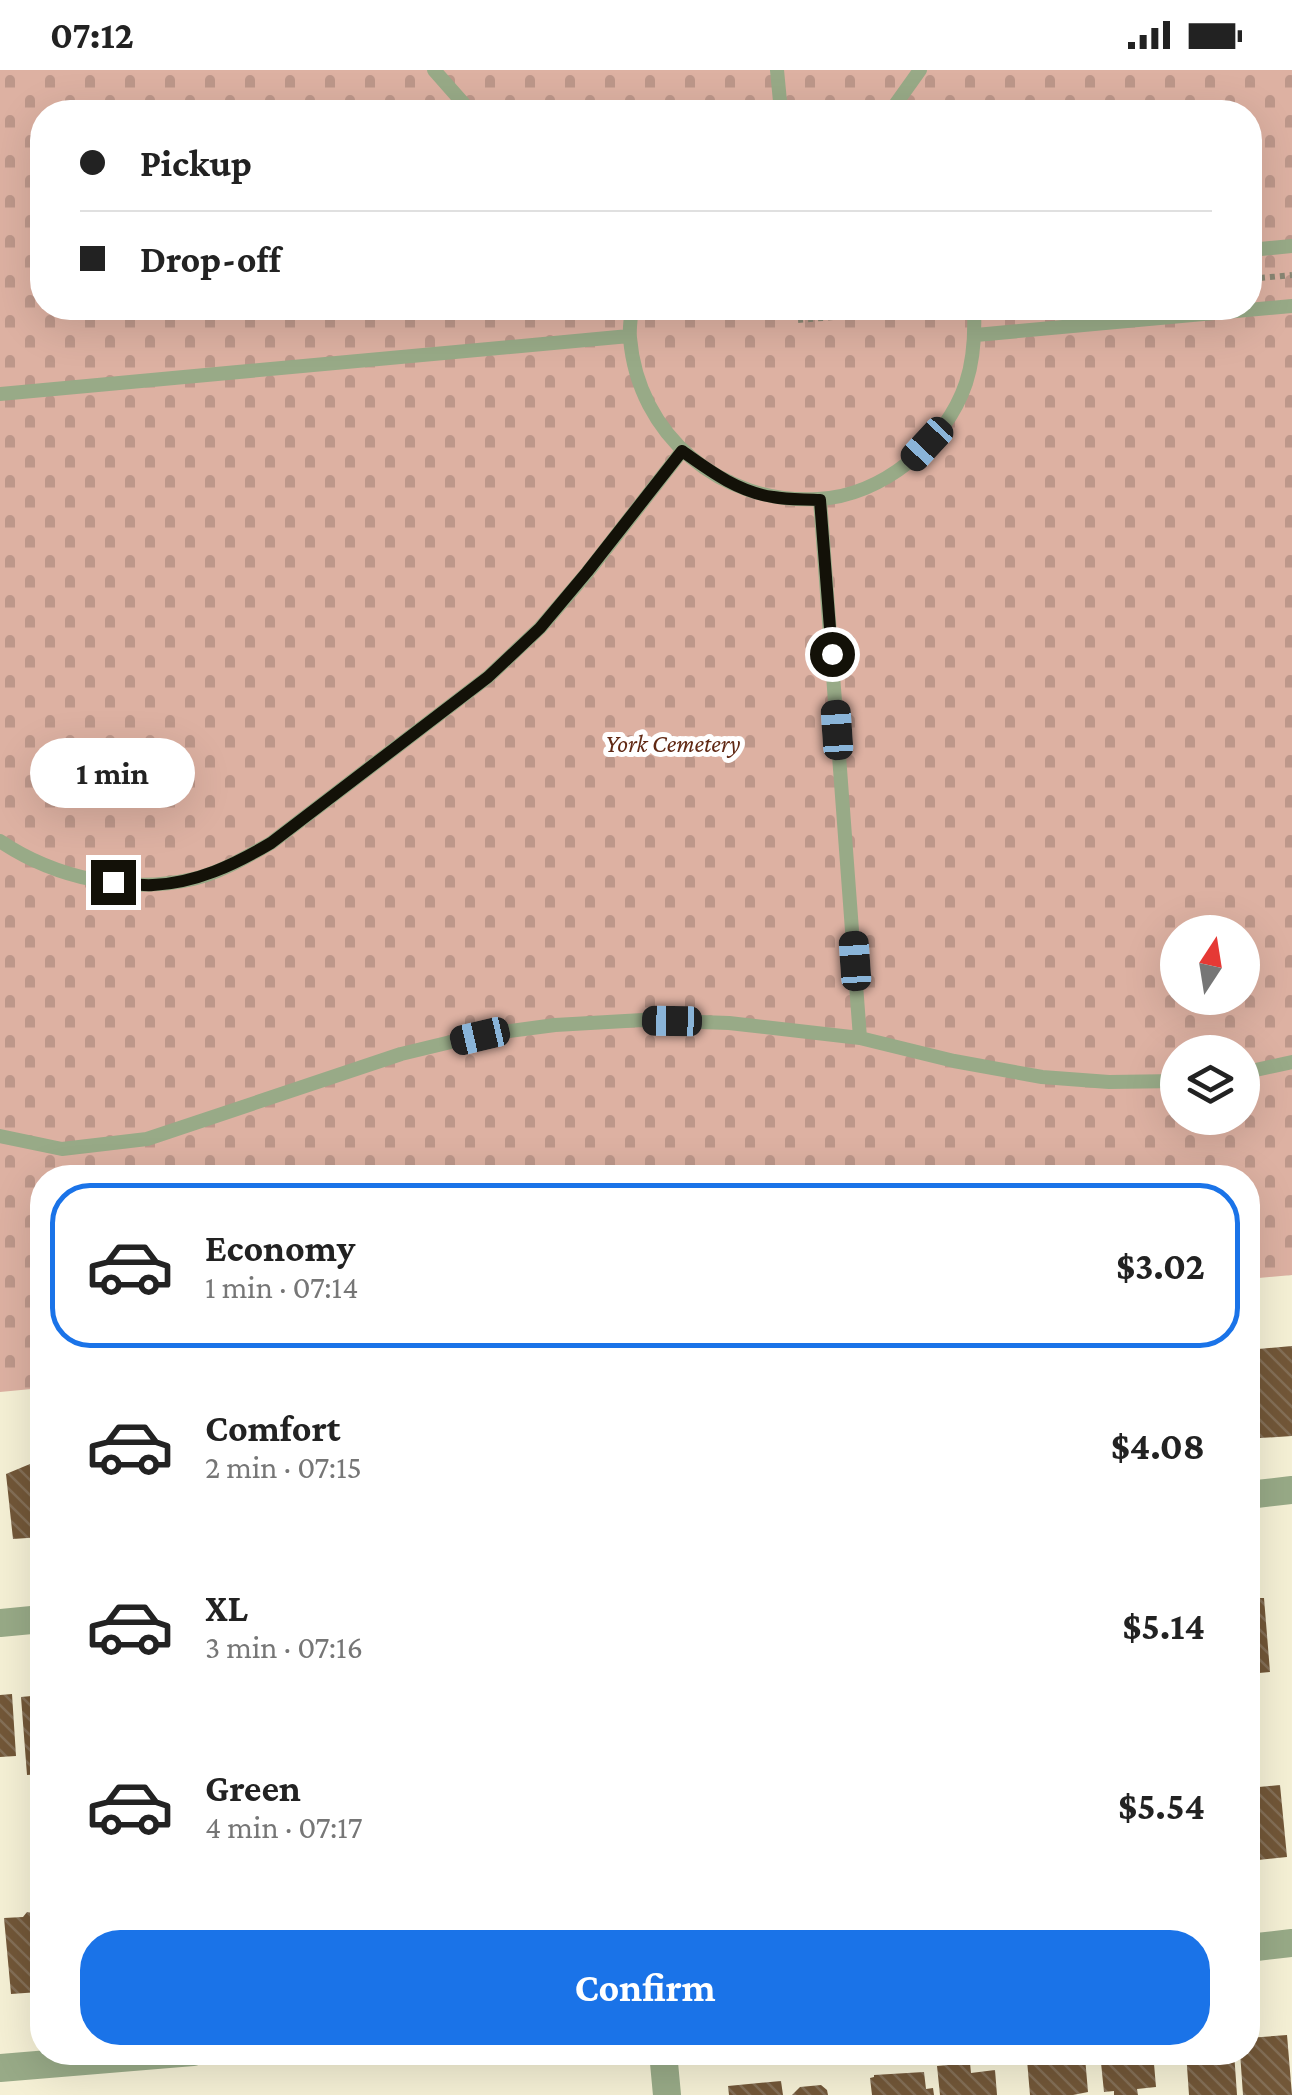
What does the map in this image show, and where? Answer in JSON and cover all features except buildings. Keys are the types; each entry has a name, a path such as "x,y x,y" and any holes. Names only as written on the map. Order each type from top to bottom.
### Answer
{"street":[{"path":"1260,1494 1292,1490"},
{"path":"0,1623 30,1620"},
{"path":"1260,1947 1292,1943"},
{"path":"0,2068 36,2065"},
{"path":"664,2065 667,2095"}],"lane":[{"path":"434,70 460,100"},
{"path":"777,70 780,100"},
{"path":"899,100 920,70"},
{"path":"1262,249 1292,246"},
{"path":"1262,309 1292,306"},
{"path":"631,320 629,336 637,378 654,418 682,451 723,480 770,497 820,500 868,488 910,462 944,427 966,383 976,335 975,320"},
{"path":"976,335 1139,320"},
{"path":"0,394 629,336"},
{"path":"0,841 23,856 74,876 113,882 152,885 195,878 236,864 271,843 488,677 552,614 682,451"},
{"path":"820,500 860,1038"},
{"path":"0,1136 62,1149 147,1140 400,1054 555,1025 643,1020 712,1022 860,1038 1042,1077 1160,1081"},
{"path":"1260,1069 1292,1062"}],"path":[{"path":"1262,278 1292,275"}],"green space":[{"name":"York Cemetery","path":"0,70 1292,70 1292,1275 1260,1278 1260,1165 30,1165 30,1389 0,1392"}],"route":[{"path":"113,882 152,885 195,878 236,864 271,843 488,677 540,628 682,451 723,480 746,489 770,497 820,500 832,654"}]}
